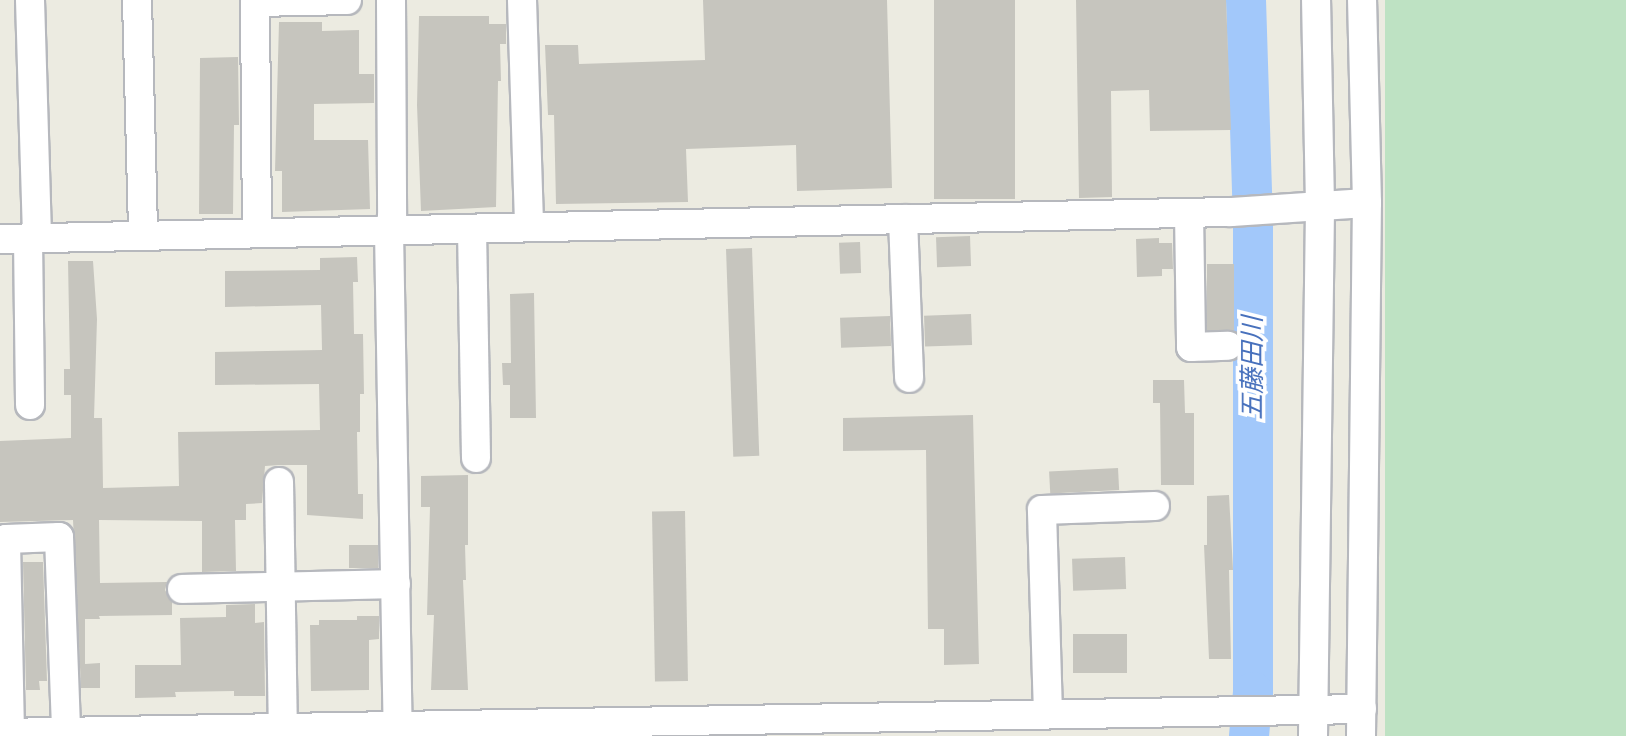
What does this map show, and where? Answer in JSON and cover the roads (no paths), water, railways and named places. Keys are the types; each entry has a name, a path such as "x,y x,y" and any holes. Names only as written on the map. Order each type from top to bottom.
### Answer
{"street":[{"path":"30,0 22,238 30,405"},
{"path":"137,0 143,236"},
{"path":"257,233 255,2 347,0"},
{"path":"391,0 392,217 389,231 398,727"},
{"path":"522,0 529,227"},
{"path":"1313,723 1320,206 1316,0"},
{"path":"66,732 59,537 6,539 5,733 119,734 1271,710 1313,723 1362,723 1367,203 1362,0"},
{"path":"22,238 1231,212 1367,203"},
{"path":"1189,213 1191,347 1228,346"},
{"path":"903,219 909,378"},
{"path":"472,229 476,458"},
{"path":"279,482 283,729"},
{"path":"1048,714 1042,510 1155,506"},
{"path":"182,589 396,584"}],"waterway":[{"name":"五藤田川","path":"1246,0 1253,221 1253,692 1249,736"}]}
